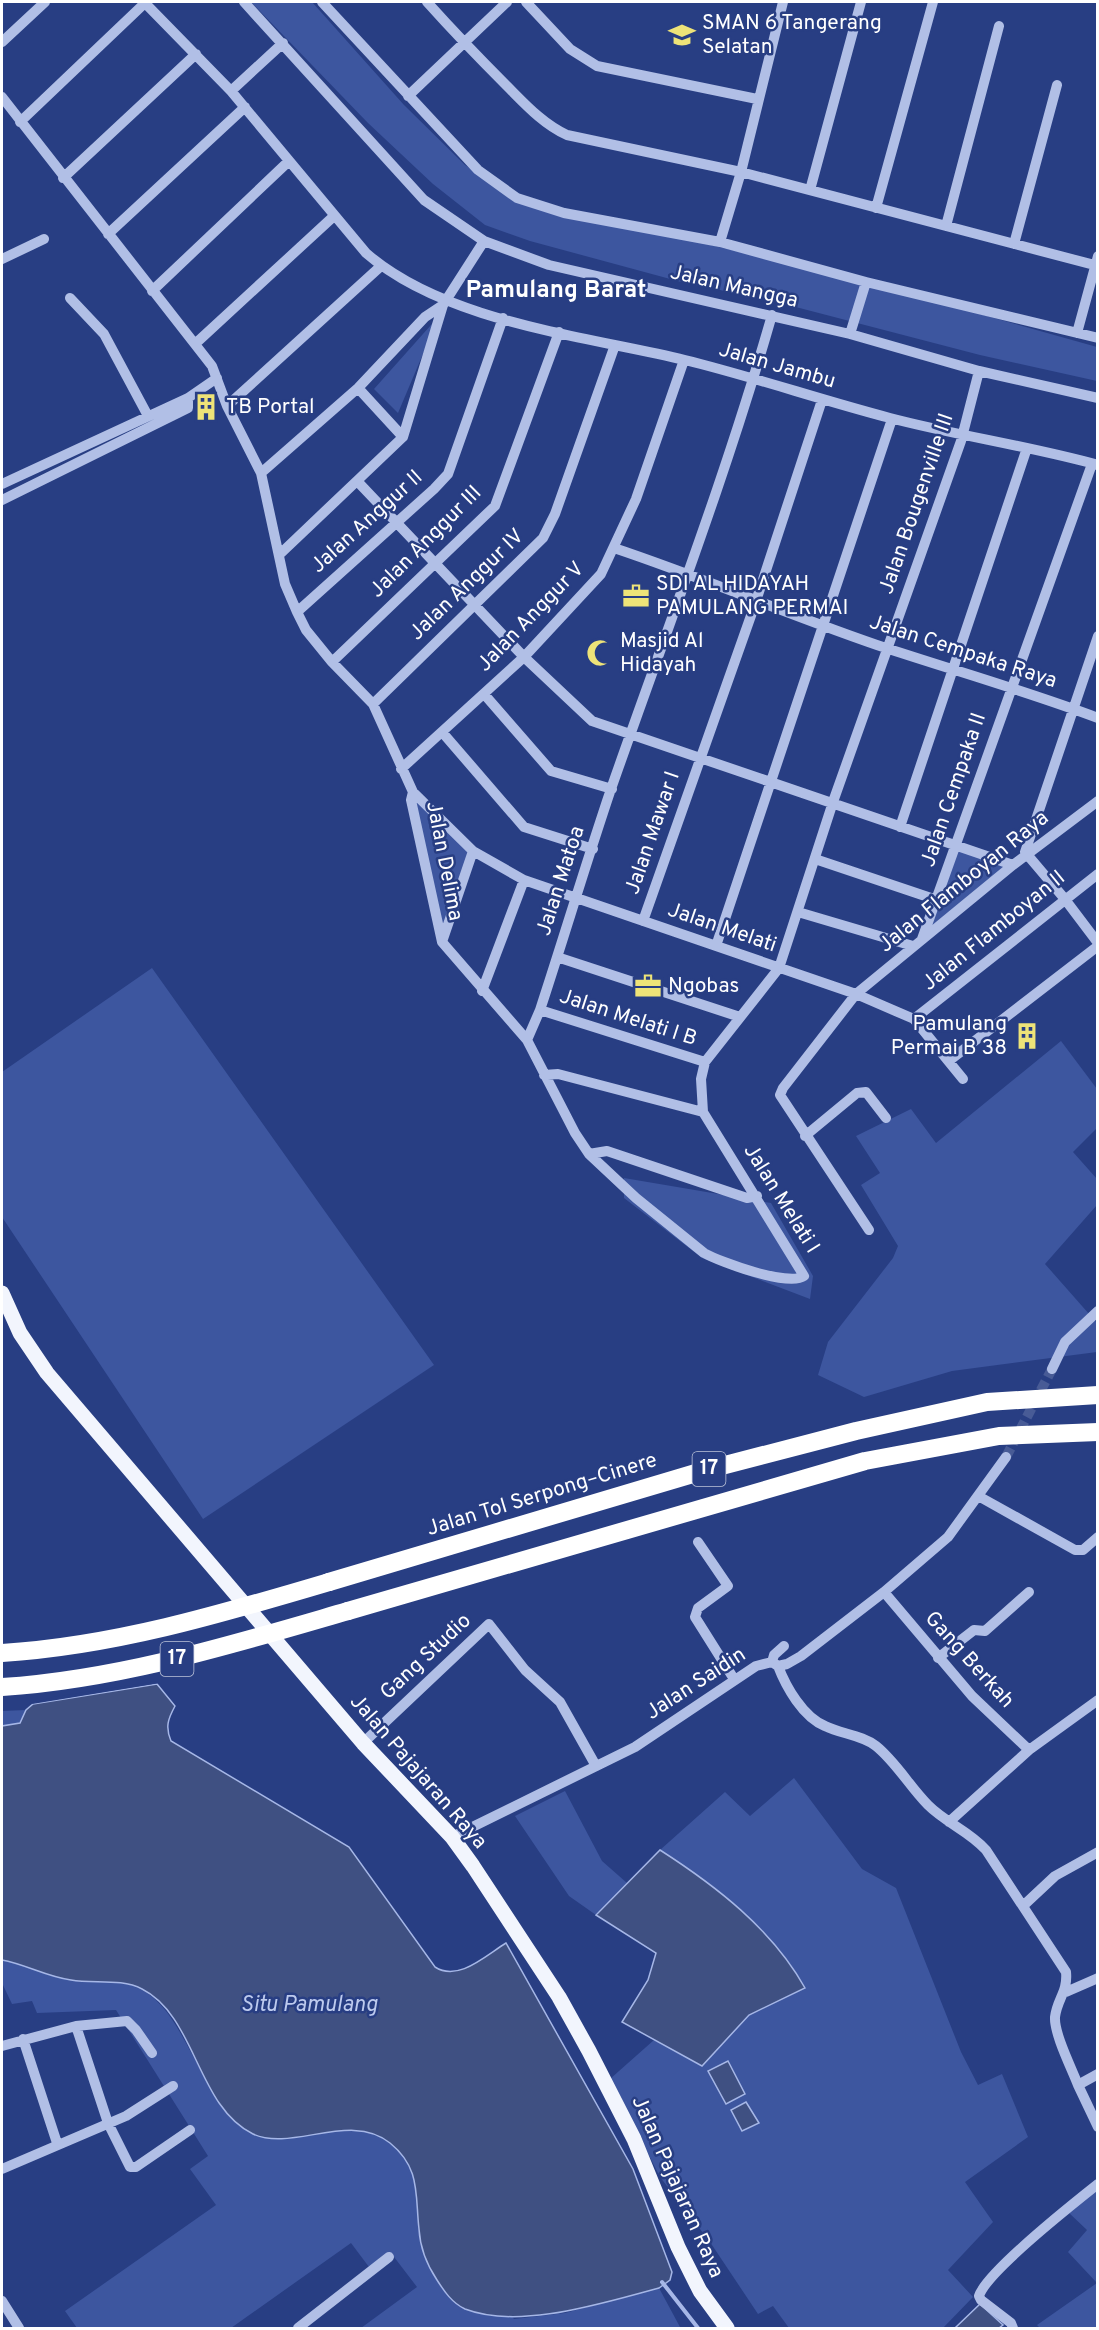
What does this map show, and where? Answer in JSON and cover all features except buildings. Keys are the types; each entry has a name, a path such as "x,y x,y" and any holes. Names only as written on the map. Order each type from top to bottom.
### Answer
{"highway":[{"name":"Jalan Tol Serpong–Cinere","path":"2,1653 113,1639 220,1614 706,1470 856,1431 987,1402 1098,1395"},
{"name":"17","path":"2,1687 43,1684 120,1672 233,1645 866,1461 999,1436 1098,1432"}],"main road":[{"name":"Jalan Pajajaran Raya","path":"2,1293 20,1333 47,1373 363,1743 452,1837 523,1941 589,2051 634,2139 678,2247 700,2291 727,2328"}],"street":[{"path":"2,42 45,2"},
{"path":"21,122 145,2"},
{"name":"Jalan Jambu","path":"145,2 231,90 366,253 381,266 445,302 502,318 754,378 892,419 1095,464"},
{"name":"Jalan Mangga","path":"243,2 283,43 424,200 484,242 541,263 772,315 850,334 979,371 1098,398"},
{"path":"322,2 478,170 517,198 564,213 720,242 866,282 1098,338"},
{"path":"427,2 463,43 536,114 559,132 586,140 741,172 1014,244 1097,263 1077,333"},
{"path":"408,96 507,2"},
{"path":"526,2 570,49 597,66 757,99"},
{"path":"720,242 741,172 757,99 783,2"},
{"path":"810,190 861,2"},
{"path":"876,208 933,2"},
{"path":"946,226 999,26"},
{"path":"231,90 283,43"},
{"path":"63,178 196,54"},
{"path":"1014,244 1057,85"},
{"path":"2,97 63,178 195,344 218,378 227,406 261,473 285,584 297,612 306,630 332,662 373,704"},
{"path":"108,234 245,107"},
{"path":"152,291 289,161"},
{"path":"195,344 334,216"},
{"path":"2,259 44,239"},
{"path":"279,555 403,437 445,302 484,242"},
{"path":"227,406 381,266"},
{"path":"850,334 866,282"},
{"path":"70,298 109,341 148,416"},
{"path":"261,473 358,388 425,317 445,302"},
{"path":"689,573 754,378 772,315"},
{"name":"Jalan Anggur II","path":"297,612 448,474 502,318"},
{"name":"Jalan Anggur III","path":"332,662 489,512 500,497 559,332"},
{"name":"Jalan Anggur IV","path":"373,704 529,554 549,528 615,345"},
{"name":"Jalan Anggur V","path":"401,769 524,657 593,584 614,548 636,499 684,360"},
{"name":"Jalan Bougenville III","path":"779,968 832,805 963,435 979,371"},
{"path":"188,398 188,408 6,498 2,483 188,398 218,378"},
{"path":"358,388 403,437"},
{"name":"Jalan Mawar I","path":"643,921 756,599 822,400"},
{"path":"716,946 892,419"},
{"path":"900,827 1027,448"},
{"path":"53,460 60,471"},
{"name":"Jalan Cempaka II","path":"922,939 1010,687 1095,464"},
{"path":"358,482 524,657 586,717 603,726 954,847 1013,865"},
{"name":"Jalan Cempaka Raya","path":"614,548 689,573 889,649 1010,687 1098,718"},
{"name":"Jalan Matoa","path":"527,1040 540,1010 612,789 689,573"},
{"path":"950,1060 1098,944 1065,898 1027,855 1025,849 1098,636"},
{"path":"484,694 550,771 612,789"},
{"name":"Jalan Delima","path":"373,704 412,792 411,800 442,942 482,991 527,1040"},
{"path":"442,732 524,827 592,849"},
{"name":"Jalan Melati","path":"412,792 473,851 524,879 856,994 914,1019"},
{"name":"Jalan Flamboyan Raya","path":"805,1136 780,1095 856,994 1013,865 1098,801"},
{"path":"442,942 473,851"},
{"path":"815,859 937,900"},
{"name":"Jalan Flamboyan II","path":"914,1019 1098,874"},
{"path":"482,991 524,879"},
{"path":"798,912 913,946"},
{"path":"557,957 740,1017"},
{"path":"705,1062 779,968"},
{"name":"Jalan Melati I B","path":"540,1010 705,1062"},
{"path":"914,1019 950,1060 963,1079"},
{"name":"Jalan Melati I","path":"527,1040 589,1154 636,1198 704,1253 715,1259 776,1277 802,1278 804,1273 703,1112 701,1079 705,1062"},
{"path":"544,1075 558,1074 703,1112"},
{"path":"869,1230 805,1136 857,1093 866,1092 886,1118"},
{"path":"589,1154 607,1151 747,1198 757,1196"},
{"path":"1052,1370 1065,1342 1098,1311"},
{"name":"Jalan Saidin","path":"452,1837 635,1747 756,1666 787,1664 801,1656 884,1592 948,1537 980,1497 1006,1457"},
{"path":"980,1497 1076,1550 1083,1550 1098,1537"},
{"path":"698,1542 728,1586 698,1608 695,1617 734,1679"},
{"name":"Gang Berkah","path":"884,1592 938,1659 983,1708 1029,1750"},
{"path":"938,1659 974,1630 985,1631 1029,1592"},
{"name":"Gang Studio","path":"363,1743 489,1624 525,1670 560,1702 596,1766"},
{"path":"784,1646 774,1655 775,1664 808,1715 825,1727 876,1746 928,1804 949,1822 976,1838 1024,1905 1066,1972 1066,1992"},
{"path":"949,1822 1029,1750 1098,1700"},
{"path":"1024,1905 1055,1876 1098,1852"},
{"path":"1098,1978 1066,1992 1059,2001 1055,2020 1078,2085 1098,2127"},
{"path":"2,2046 76,2026 127,2021 152,2053"},
{"path":"76,2026 108,2123 127,2163 134,2167 190,2130"},
{"path":"23,2039 57,2143"},
{"path":"1078,2085 1098,2074"},
{"path":"2,2169 134,2111 173,2086"},
{"path":"1013,2328 1011,2323 981,2300 979,2296 982,2288 1010,2259 1098,2184"},
{"path":"298,2328 389,2257"},
{"path":"2,2301 19,2328"}],"shaded area":[{"path":"251,2 312,2 404,105 465,165 514,198 870,283 1097,347 1097,381 980,355 765,299 685,283 530,241 485,225 433,184 368,123"},
{"path":"439,316 398,413 374,389"},
{"path":"413,792 473,851 439,937"},
{"path":"958,848 1010,864 930,927"},
{"path":"152,968 434,1365 203,1519 2,1217 2,1072"},
{"path":"1061,1041 1097,1089 1097,1128 1073,1152 1097,1179 1097,1205 1045,1264 1097,1323 1097,1352 952,1371 864,1397 818,1375 828,1342 893,1258 898,1246 861,1185 880,1173 856,1136 911,1109 936,1143"},
{"path":"624,1178 771,1203 813,1276 810,1299 702,1258 624,1198"},
{"path":"26,1710 20,1723 2,1726 2,1711"},
{"path":"794,1778 862,1869 896,1888 961,2052 978,2085 1002,2074 1028,2137 965,2182 993,2222 948,2270 973,2297 943,2328 789,2328 773,2306 758,2314 710,2242 660,2177 610,2079 654,2040 702,2066 749,2015 805,1988 792,1966 760,1927 722,1894 660,1850 725,1792 750,1816"},
{"path":"565,1791 602,1861 627,1883 596,1915 569,1896 515,1816"},
{"path":"2,1960 62,1978 121,1983 146,1992 172,2019 220,2104 243,2128 259,2135 278,2137 340,2130 360,2131 379,2136 396,2148 411,2171 417,2196 417,2215 514,2319 565,2313 659,2288 680,2327 361,2328 417,2287 391,2253 369,2267 351,2243 231,2328 77,2328 65,2311 216,2205 190,2169 208,2156 116,2010 37,2013 32,2001 12,2004 2,1983"},
{"path":"1097,2185 1097,2283 1068,2252 1087,2230 1068,2212"},
{"path":"1097,2283 1097,2328 1040,2328 1037,2325"}],"water":[{"name":"Situ Pamulang","path":"157,1684 175,1706 168,1723 171,1741 349,1847 435,1967 444,1971 453,1971 471,1966 506,1943 633,2169 672,2272 670,2280 659,2288 612,2301 536,2316 487,2315 465,2309 446,2292 427,2262 422,2249 412,2172 400,2152 390,2143 375,2134 358,2131 285,2138 268,2138 253,2134 234,2121 220,2104 174,2019 160,2002 142,1989 125,1984 62,1978 2,1960 2,1726 20,1723 26,1710 33,1704"},
{"path":"660,1850 702,1878 741,1910 776,1947 805,1988 749,2015 702,2066 622,2022 648,1980 656,1953 596,1915"},
{"path":"728,2061 745,2094 726,2104 708,2071"},
{"path":"746,2102 759,2123 742,2131 731,2110"},
{"path":"980,2304 1003,2325 999,2328 955,2328"}],"pier":[{"path":"157,1681 160,1683 26,1705 53,1697"}],"waterway":[{"path":"662,2282 698,2328"}],"tunnel":[{"path":"1006,1457 1052,1369"}],"place":[{"name":"SMAN 6 Tangerang Selatan","path":"682,35"},
{"name":"TB Portal","path":"206,407"},
{"name":"SDI AL HIDAYAH PAMULANG PERMAI","path":"636,596"},
{"name":"Masjid Al Hidayah","path":"600,653"},
{"name":"Ngobas","path":"648,986"},
{"name":"Pamulang Permai B 38","path":"1027,1036"}],"district":[{"name":"Pamulang Barat","path":"556,291"}]}
